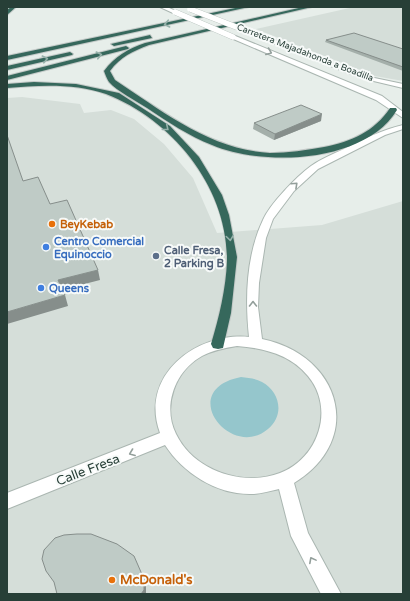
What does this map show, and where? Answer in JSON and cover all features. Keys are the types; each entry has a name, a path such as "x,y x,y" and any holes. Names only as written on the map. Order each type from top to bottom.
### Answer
{"highway":[{"path":"7,13 14,7"},
{"path":"7,58 246,7"},
{"path":"103,47 304,7"},
{"path":"7,78 197,32 310,7"},
{"path":"197,32 130,50 120,55 111,62 107,71 112,81 168,118 213,144 231,150 266,156 312,153 346,144 363,137 382,133"},
{"path":"7,68 80,51"},
{"path":"7,86 51,84 79,87 109,93 130,100 168,118"},
{"path":"109,93 150,116 180,140 203,166 216,190 226,216 232,259 225,318 218,344"},
{"path":"363,137 388,120 393,110"}],"street":[{"name":"Carretera Majadahonda a Boadilla","path":"163,8 362,90 387,103 393,110 403,116"},
{"name":"Carretera Majadahonda a Boadilla","path":"188,8 363,77 402,86"},
{"name":"Carretera Majadahonda a Boadilla","path":"387,103 386,98 388,93 402,86"},
{"path":"256,342 252,307 253,283 261,238 268,219 291,189 315,167 382,133 403,127"},
{"path":"237,341 256,342 275,347 301,362 310,370 322,387 329,407 329,429 322,449 307,467 285,480 258,486 229,484 203,474 182,458 168,437 162,412 166,389 177,369 195,353 218,344 237,341"},
{"name":"Calle Fresa","path":"7,501 168,437"},
{"path":"285,480 300,536 331,594"}],"shaded area":[{"path":"354,7 403,7 403,81 375,76 256,29"},
{"path":"22,97 80,104 84,113 111,110 134,119 164,144 193,178 217,233 322,225 403,201 403,594 7,594 7,98"}],"water":[{"path":"241,377 252,378 268,386 273,392 278,404 277,417 273,423 268,429 254,436 239,436 226,430 216,420 211,408 212,395 222,384"}],"building":[{"path":"354,33 403,49 403,67 326,40"},
{"path":"301,105 322,114 275,134 254,123"},
{"name":"Centro Comercial Equinoccio","path":"7,135 23,181 38,177 50,204 67,200 98,270 58,280 65,295 7,312"},
{"path":"91,534 117,544 134,556 144,579 144,590 141,594 57,594 54,582 46,571 42,559 44,550 55,538 64,535"}],"place":[{"name":"BeyKebab","path":"52,224"},
{"name":"Centro Comercial Equinoccio","path":"46,247"},
{"name":"Calle Fresa, 2 Parking B","path":"156,256"},
{"name":"Queens","path":"41,288"},
{"name":"McDonald's","path":"112,580"}]}
